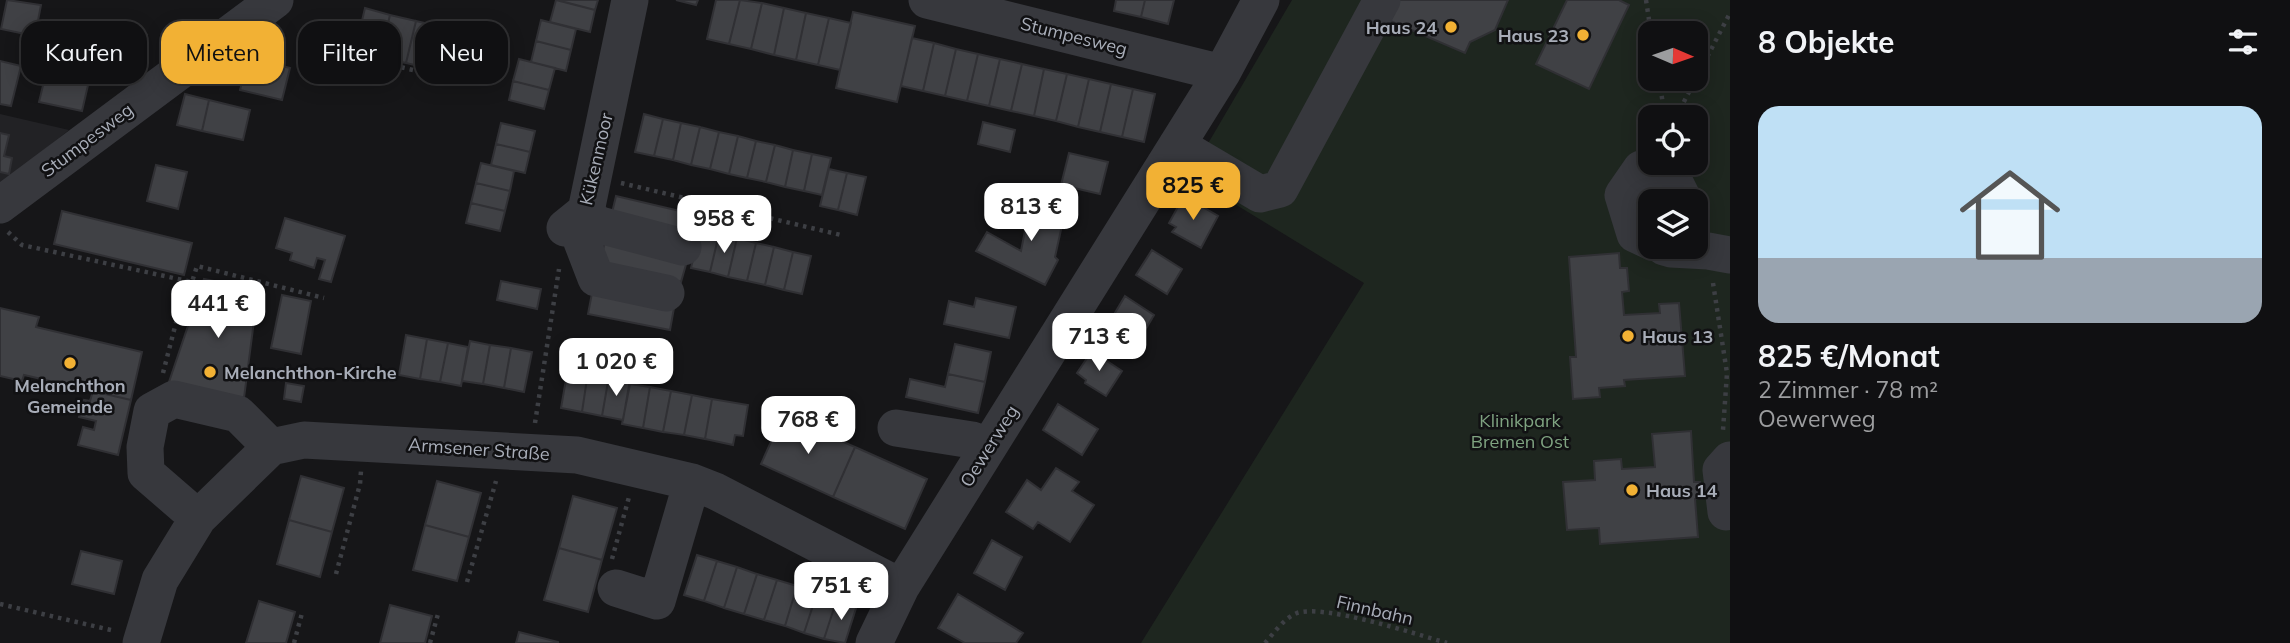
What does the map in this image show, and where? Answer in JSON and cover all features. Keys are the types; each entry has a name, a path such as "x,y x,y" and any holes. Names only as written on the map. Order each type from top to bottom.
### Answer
{"street":[{"name":"Stumpesweg","path":"0,205 275,0"},
{"name":"Kükenmoor","path":"575,220 593,176 630,0"},
{"name":"Stumpesweg","path":"927,0 1222,73"},
{"name":"Oewerweg","path":"874,643 901,587 1222,73 1261,0"},
{"path":"1177,145 1260,194 1280,190 1382,0"},
{"path":"1638,235 1635,234 1623,195 1641,169 1673,179 1678,189"},
{"path":"575,220 683,247"},
{"path":"575,220 596,278 666,293"},
{"path":"141,640 160,580 198,518 271,447 238,414 174,399 152,411 145,447 146,473 198,518"},
{"path":"896,428 972,440 989,446"},
{"name":"Armsener Straße","path":"271,447 304,440 518,451 578,456 637,469 692,482 716,491 901,587"},
{"path":"1725,465 1726,512 1730,510"},
{"path":"614,574 657,601 692,482"}],"path":[{"path":"1646,0 1649,21"},
{"path":"1682,105 1730,13"},
{"path":"593,176 841,234"},
{"path":"467,582 518,451 575,220"},
{"path":"0,224 22,244 192,282 197,266 324,298"},
{"path":"1711,244 1727,373 1725,465"},
{"path":"163,405 159,388 187,280"},
{"path":"336,574 360,484 361,442"},
{"path":"614,574 637,469"},
{"path":"0,604 141,640"},
{"name":"Finnbahn","path":"1265,643 1289,618 1299,612 1331,613 1447,643"},
{"path":"294,643 302,613"},
{"path":"430,643 438,614"}],"shaded area":[{"path":"0,114 69,130 3,183 0,182"}],"green space":[{"name":"Klinikpark Bremen Ost","path":"1292,0 1730,0 1730,643 1141,643 1364,283 1189,176"}],"building":[{"path":"7,0 41,5 38,21 21,21 21,33 1,29"},
{"path":"556,0 595,10 590,32 550,22"},
{"path":"557,0 598,0 595,10"},
{"path":"676,0 698,0 696,5"},
{"path":"716,0 740,0 729,44 707,39"},
{"path":"740,0 762,3 751,49 729,44"},
{"path":"1116,0 1145,0 1141,17 1114,11"},
{"path":"1145,0 1174,0 1168,24 1141,17"},
{"name":"Haus 24","path":"1397,0 1508,0 1495,30 1470,42 1465,53 1388,20"},
{"name":"Haus 23","path":"1567,0 1619,0 1629,5 1589,89 1536,64"},
{"path":"762,3 784,8 774,55 751,49"},
{"path":"365,8 390,15 389,21 362,21"},
{"path":"784,8 806,13 796,60 774,55"},
{"path":"853,12 915,26 897,102 836,88"},
{"path":"806,13 829,18 818,65 796,60"},
{"path":"390,15 416,21 406,63 401,62 401,21 389,21"},
{"path":"829,18 851,23 840,70 818,65"},
{"path":"541,20 576,29 571,50 536,41"},
{"path":"415,25 415,65 406,63"},
{"path":"912,38 934,43 923,91 901,86"},
{"path":"536,41 571,50 566,71 531,62"},
{"path":"934,43 956,49 945,96 923,91"},
{"path":"956,49 978,54 967,101 945,96"},
{"path":"978,54 1000,59 989,106 967,101"},
{"path":"519,59 555,68 549,90 513,81"},
{"path":"1000,59 1022,64 1011,111 989,106"},
{"path":"0,61 21,66 11,106 0,104"},
{"path":"1022,64 1044,69 1034,116 1011,111"},
{"path":"284,66 290,68 282,100 240,90 242,84 284,84"},
{"path":"1044,69 1067,74 1056,121 1034,116"},
{"path":"1067,74 1089,79 1078,127 1056,121"},
{"path":"1089,79 1111,84 1100,132 1078,127"},
{"path":"513,81 549,90 544,109 509,100"},
{"path":"43,84 88,84 82,111 39,102"},
{"path":"1111,84 1133,89 1122,137 1100,132"},
{"path":"1133,89 1155,94 1144,142 1122,137"},
{"path":"185,94 209,100 202,131 177,125"},
{"path":"209,100 250,110 243,140 202,131"},
{"path":"644,114 663,119 654,156 635,152"},
{"path":"663,119 681,123 673,160 654,156"},
{"path":"983,122 1015,130 1010,152 978,144"},
{"path":"501,123 535,131 530,152 496,144"},
{"path":"681,123 700,127 691,165 673,160"},
{"path":"700,127 719,132 710,169 691,165"},
{"path":"719,132 738,136 729,174 710,169"},
{"path":"0,133 9,135 4,156 12,158 9,174 0,172"},
{"path":"738,136 756,141 747,178 729,174"},
{"path":"756,141 775,145 766,182 747,178"},
{"path":"496,144 530,152 525,173 491,165"},
{"path":"775,145 793,150 785,187 766,182"},
{"path":"793,150 812,154 804,191 785,187"},
{"path":"1069,153 1108,162 1100,194 1061,185"},
{"path":"812,154 831,158 822,195 804,191"},
{"path":"481,163 514,171 510,191 476,183"},
{"path":"156,165 187,172 178,209 147,201"},
{"path":"829,169 847,173 838,210 820,206"},
{"path":"847,173 866,177 857,215 838,210"},
{"path":"476,183 510,191 505,211 471,203"},
{"path":"616,196 697,215 693,236 611,217"},
{"path":"1184,196 1218,216 1201,248 1172,232 1176,227 1169,223"},
{"path":"1031,200 1066,207 1055,257 1058,260 1045,285 976,251 987,232 1021,251"},
{"path":"471,203 505,211 500,231 466,223"},
{"path":"62,211 192,243 184,275 54,244"},
{"path":"285,218 345,236 331,282 319,279 325,260 317,258 314,268 290,260 292,253 276,248"},
{"path":"700,230 719,234 710,272 691,268"},
{"path":"719,234 737,238 728,277 710,272"},
{"path":"737,238 756,243 747,281 728,277"},
{"path":"605,241 687,261 681,282 600,263"},
{"path":"756,243 774,247 765,285 747,281"},
{"path":"774,247 793,252 784,290 765,285"},
{"path":"1152,250 1182,269 1167,294 1136,275"},
{"path":"793,252 811,256 802,294 784,290"},
{"name":"Haus 13","path":"1619,253 1620,268 1627,268 1629,291 1622,292 1624,315 1660,313 1659,304 1679,303 1685,376 1624,380 1625,386 1599,388 1600,397 1573,399 1570,357 1576,357 1569,257"},
{"path":"204,279 258,290 244,398 169,382 193,311 187,310 193,293 198,295"},
{"path":"501,281 541,289 537,309 497,300"},
{"path":"592,293 674,308 670,330 588,314"},
{"path":"282,295 311,301 301,354 271,348"},
{"path":"1125,296 1154,315 1137,344 1113,330 1115,327 1109,323"},
{"path":"976,298 1016,307 1009,338 944,324 949,301 974,307"},
{"name":"Melanchthon Gemeinde","path":"0,308 39,317 36,327 142,352 131,400 24,375 22,381 0,376"},
{"path":"406,335 427,339 420,379 399,375"},
{"path":"427,339 448,343 440,382 420,379"},
{"path":"470,341 490,345 483,384 462,381"},
{"path":"448,343 468,347 461,386 440,382"},
{"path":"955,344 991,352 985,382 948,374"},
{"path":"490,345 511,348 504,388 483,384"},
{"path":"511,348 532,352 524,392 504,388"},
{"path":"1092,351 1122,371 1106,396 1085,383 1086,380 1077,373"},
{"path":"568,368 588,372 582,412 561,408"},
{"path":"588,372 609,376 602,416 582,412"},
{"path":"948,374 985,382 978,413 906,397 910,379 945,387"},
{"path":"609,376 630,380 623,420 602,416"},
{"path":"286,383 304,386 301,402 284,399"},
{"path":"630,384 650,387 643,428 622,424"},
{"path":"650,387 671,391 663,432 643,428"},
{"path":"93,391 131,400 118,455 78,445 83,427 94,430 96,421 79,417 84,400 90,401"},
{"path":"671,391 692,395 684,435 663,432"},
{"path":"692,395 712,399 705,439 684,435"},
{"path":"712,399 748,405 743,436 735,435 733,445 705,439"},
{"path":"1058,404 1098,429 1082,455 1043,430"},
{"path":"783,415 855,447 833,497 761,464"},
{"name":"Haus 14","path":"1691,431 1694,482 1700,482 1701,498 1695,499 1698,537 1600,544 1599,528 1567,530 1563,482 1595,480 1594,461 1621,459 1622,469 1655,467 1652,434"},
{"path":"855,447 927,479 905,529 833,497"},
{"path":"1056,468 1079,482 1072,491 1094,505 1070,542 1038,522 1033,529 1006,512 1027,480 1041,490"},
{"path":"301,476 344,488 332,532 289,520"},
{"path":"437,481 481,493 469,537 425,525"},
{"path":"573,496 617,508 602,560 559,548"},
{"path":"289,520 332,532 320,577 277,564"},
{"path":"425,525 469,537 457,581 413,570"},
{"path":"992,540 1022,557 1005,590 974,573"},
{"path":"559,548 602,560 588,612 544,600"},
{"path":"81,551 122,561 114,594 72,584"},
{"path":"697,555 717,561 704,601 684,595"},
{"path":"717,561 737,567 724,608 704,601"},
{"path":"737,567 757,574 744,614 724,608"},
{"path":"757,574 777,580 764,620 744,614"},
{"path":"777,580 797,586 785,626 764,620"},
{"path":"797,586 817,593 804,633 785,626"},
{"path":"817,593 837,599 824,639 804,633"},
{"path":"958,594 1023,633 1016,643 965,643 938,628"},
{"path":"837,599 857,605 845,643 824,639"},
{"path":"259,601 295,612 286,643 246,643"},
{"path":"390,605 432,616 425,643 380,643"},
{"path":"519,632 558,642 558,643 516,643"}],"place":[{"name":"Haus 24","path":"1451,27"},
{"name":"Haus 23","path":"1583,35"},
{"name":"Haus 13","path":"1628,336"},
{"name":"Melanchthon Gemeinde","path":"70,363"},
{"name":"Melanchthon-Kirche","path":"210,372"},
{"name":"Haus 14","path":"1632,490"}]}
